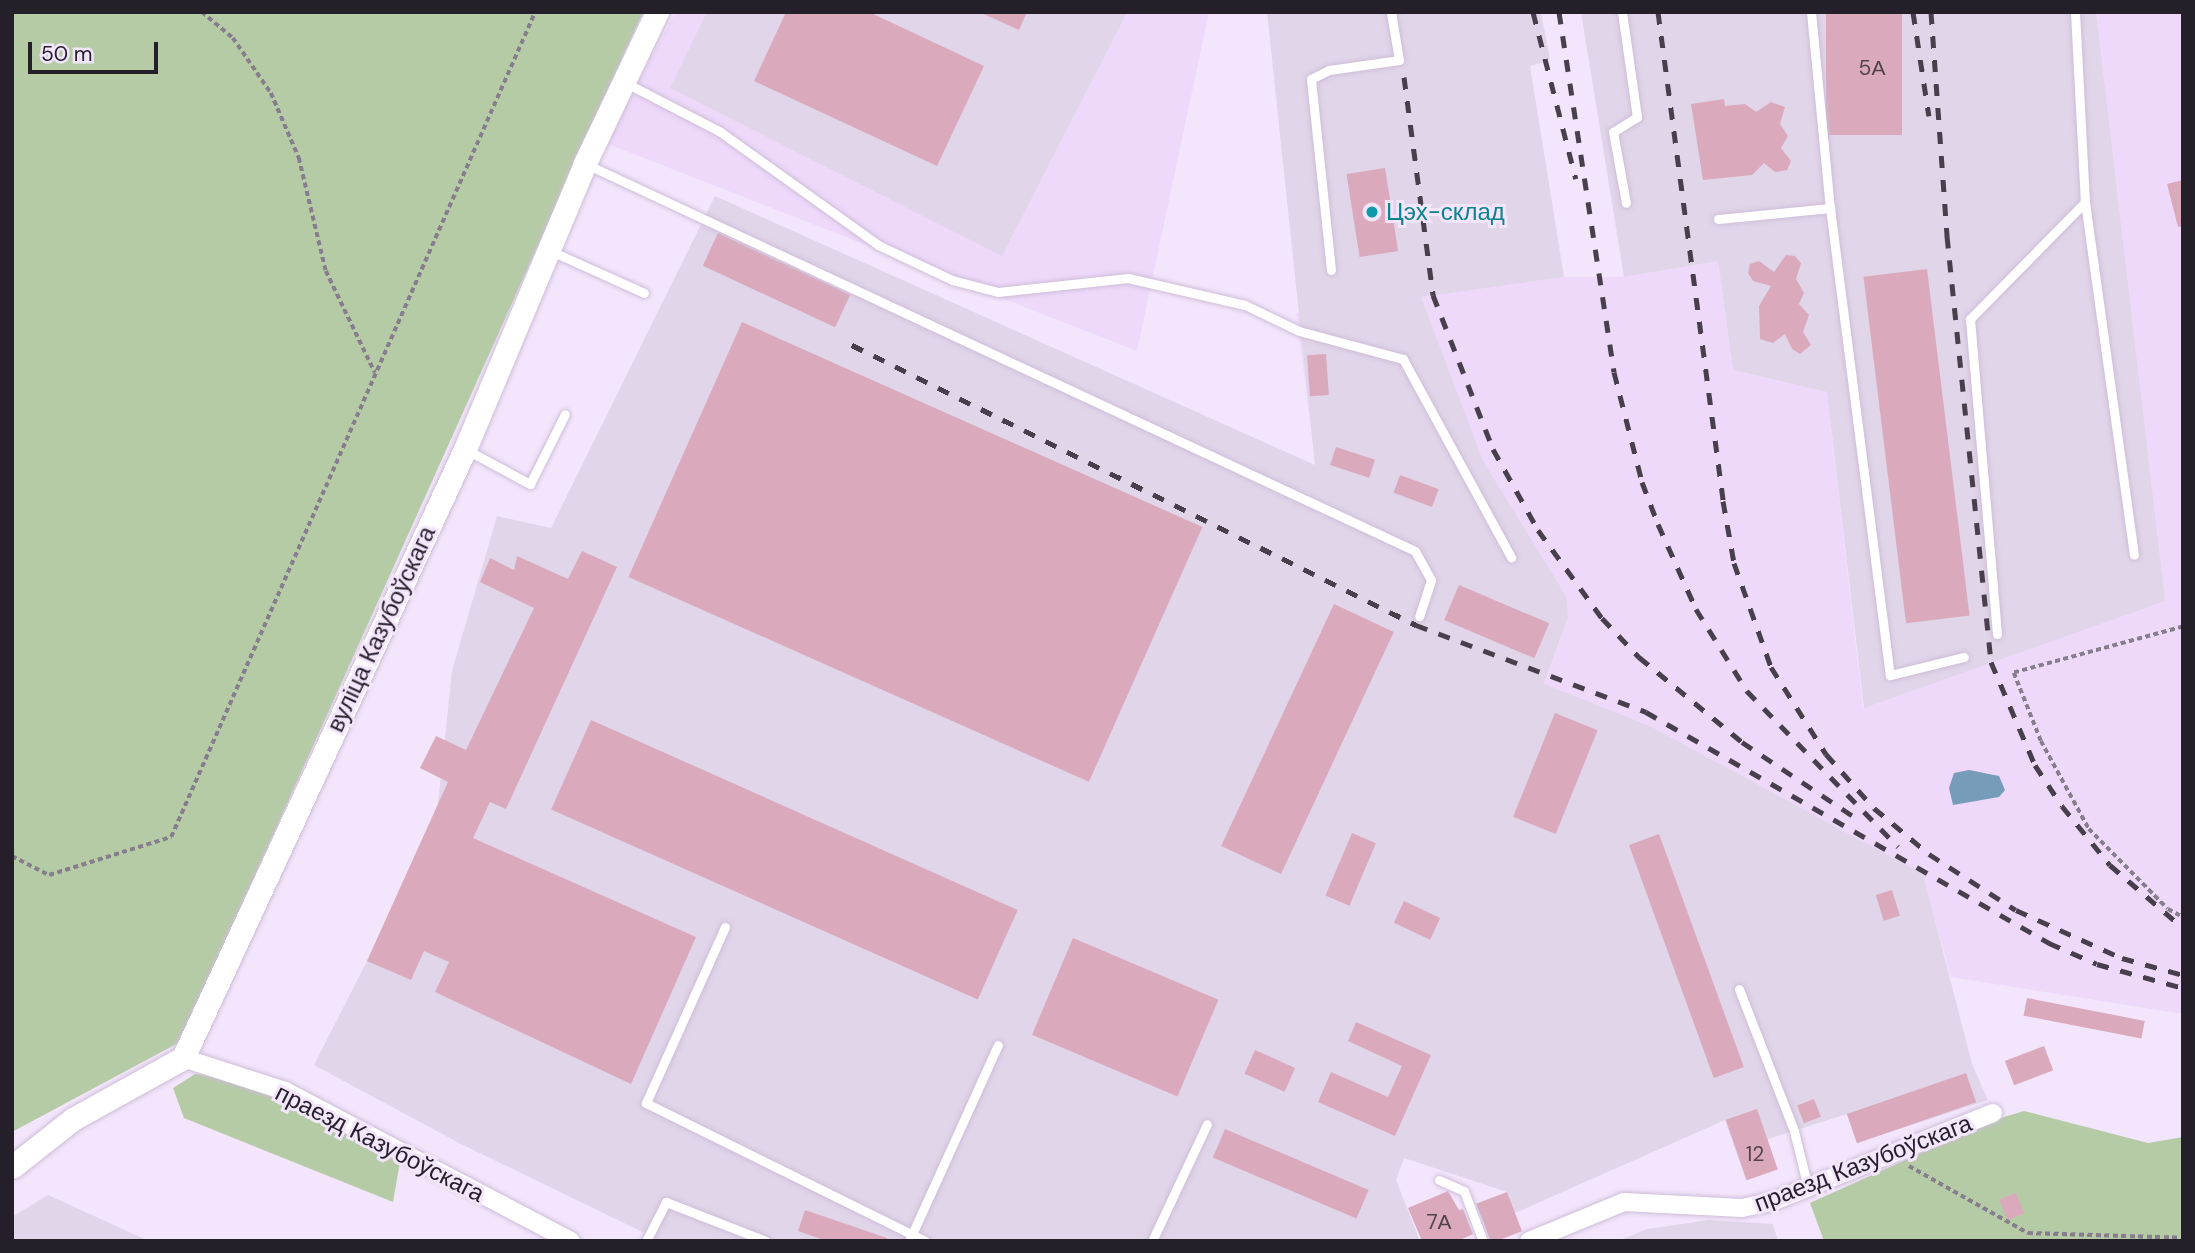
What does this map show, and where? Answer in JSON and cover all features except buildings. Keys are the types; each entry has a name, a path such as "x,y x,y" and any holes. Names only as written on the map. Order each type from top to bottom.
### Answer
{"street":[{"name":"вуліца Казубоўскага","path":"183,1058 465,449 585,163 657,12"},
{"path":"12,1167 73,1119 183,1058"},
{"name":"праезд Казубоўскага","path":"183,1058 285,1091 571,1241"},
{"name":"праезд Казубоўскага","path":"1529,1241 1623,1202 1742,1208 1808,1188 1993,1113"}],"lane":[{"path":"1331,270 1311,79 1329,69 1399,60 1391,12"},
{"path":"1622,12 1637,117 1613,132 1626,203"},
{"path":"1811,12 1829,208 1890,675 1964,657"},
{"path":"2076,12 2085,202 2134,555"},
{"path":"624,83 719,131 878,245 952,281 998,292 1128,278 1245,305 1298,331 1403,359 1511,556"},
{"path":"585,163 1415,551 1431,580 1419,616"},
{"path":"1997,634 1970,319 2085,202"},
{"path":"1718,219 1829,208"},
{"path":"549,250 644,293"},
{"path":"465,449 530,484 565,414"},
{"path":"725,927 646,1103 910,1238 925,1241"},
{"path":"1739,989 1794,1131 1808,1188"},
{"path":"910,1238 998,1045"},
{"path":"1152,1241 1207,1125"},
{"path":"1439,1180 1464,1191 1483,1241"},
{"path":"646,1241 666,1202 766,1241"}],"path":[{"path":"202,12 233,38 271,93 299,158 326,271 375,373"},
{"path":"12,856 49,875 171,837 535,12"},
{"path":"2183,628 2014,673 2040,741 2088,828 2168,909 2183,917"},
{"path":"1892,1156 2028,1233 2183,1238"}],"shaded area":[{"path":"676,12 1209,12 1137,351 603,142"},
{"path":"707,12 1127,12 1002,256 670,88"},
{"path":"1267,12 1541,12 1550,60 1530,66 1564,277 1421,297 1483,461 1566,596 1568,617 1544,684 1650,726 1923,874 1972,1064 1988,1100 1857,1143 1847,1114 1768,1139 1746,1180 1725,1120 1515,1213 1507,1192 1404,1158 1396,1180 1420,1241 661,1241 459,1143 314,1065 367,961 438,804 452,671 497,516 551,528 715,196 1315,465"},
{"path":"1581,12 2096,12 2165,601 1864,708 1827,392 1733,370 1718,261 1624,277"},
{"path":"2096,12 2183,12 2183,1014 1951,977 1922,874 1650,726 1544,685 1568,617 1316,465 1296,313 1564,277 1624,277 1718,261 1733,370 1827,392 1863,708 1991,662 2117,218"},
{"path":"48,1195 149,1241 12,1241 12,1217"},
{"path":"1709,1220 1773,1224 1778,1241 1618,1241 1647,1229"}],"green space":[{"path":"12,12 643,12 180,1042 12,1132"},
{"path":"195,1074 240,1081 400,1162 393,1202 184,1118 173,1088"},
{"path":"2024,1111 2148,1143 2183,1137 2183,1241 1824,1241 1810,1203 1994,1120"}],"water":[{"path":"1969,770 1999,776 2005,790 1999,797 1953,805 1949,788 1954,773"}],"railway":[{"path":"1533,12 1576,179"},
{"path":"1559,12 1614,372 1642,482 1658,524 1696,609 1747,691 1898,847"},
{"path":"1658,12 1723,501 1734,563 1771,667 1826,754 1874,808 1929,854 2016,910 2122,958 2183,975"},
{"path":"1913,12 1929,116"},
{"path":"1931,12 1947,236 1991,662 2035,765 2062,806 2110,865 2183,928"},
{"path":"1404,77 1433,295 1493,449 1538,530 1602,618 1639,657 1742,742 1859,820"},
{"path":"852,345 1416,625 1646,712 2049,943 2097,964 2183,988"}],"place":[{"name":"Цэх-склад","path":"1372,212"}]}
